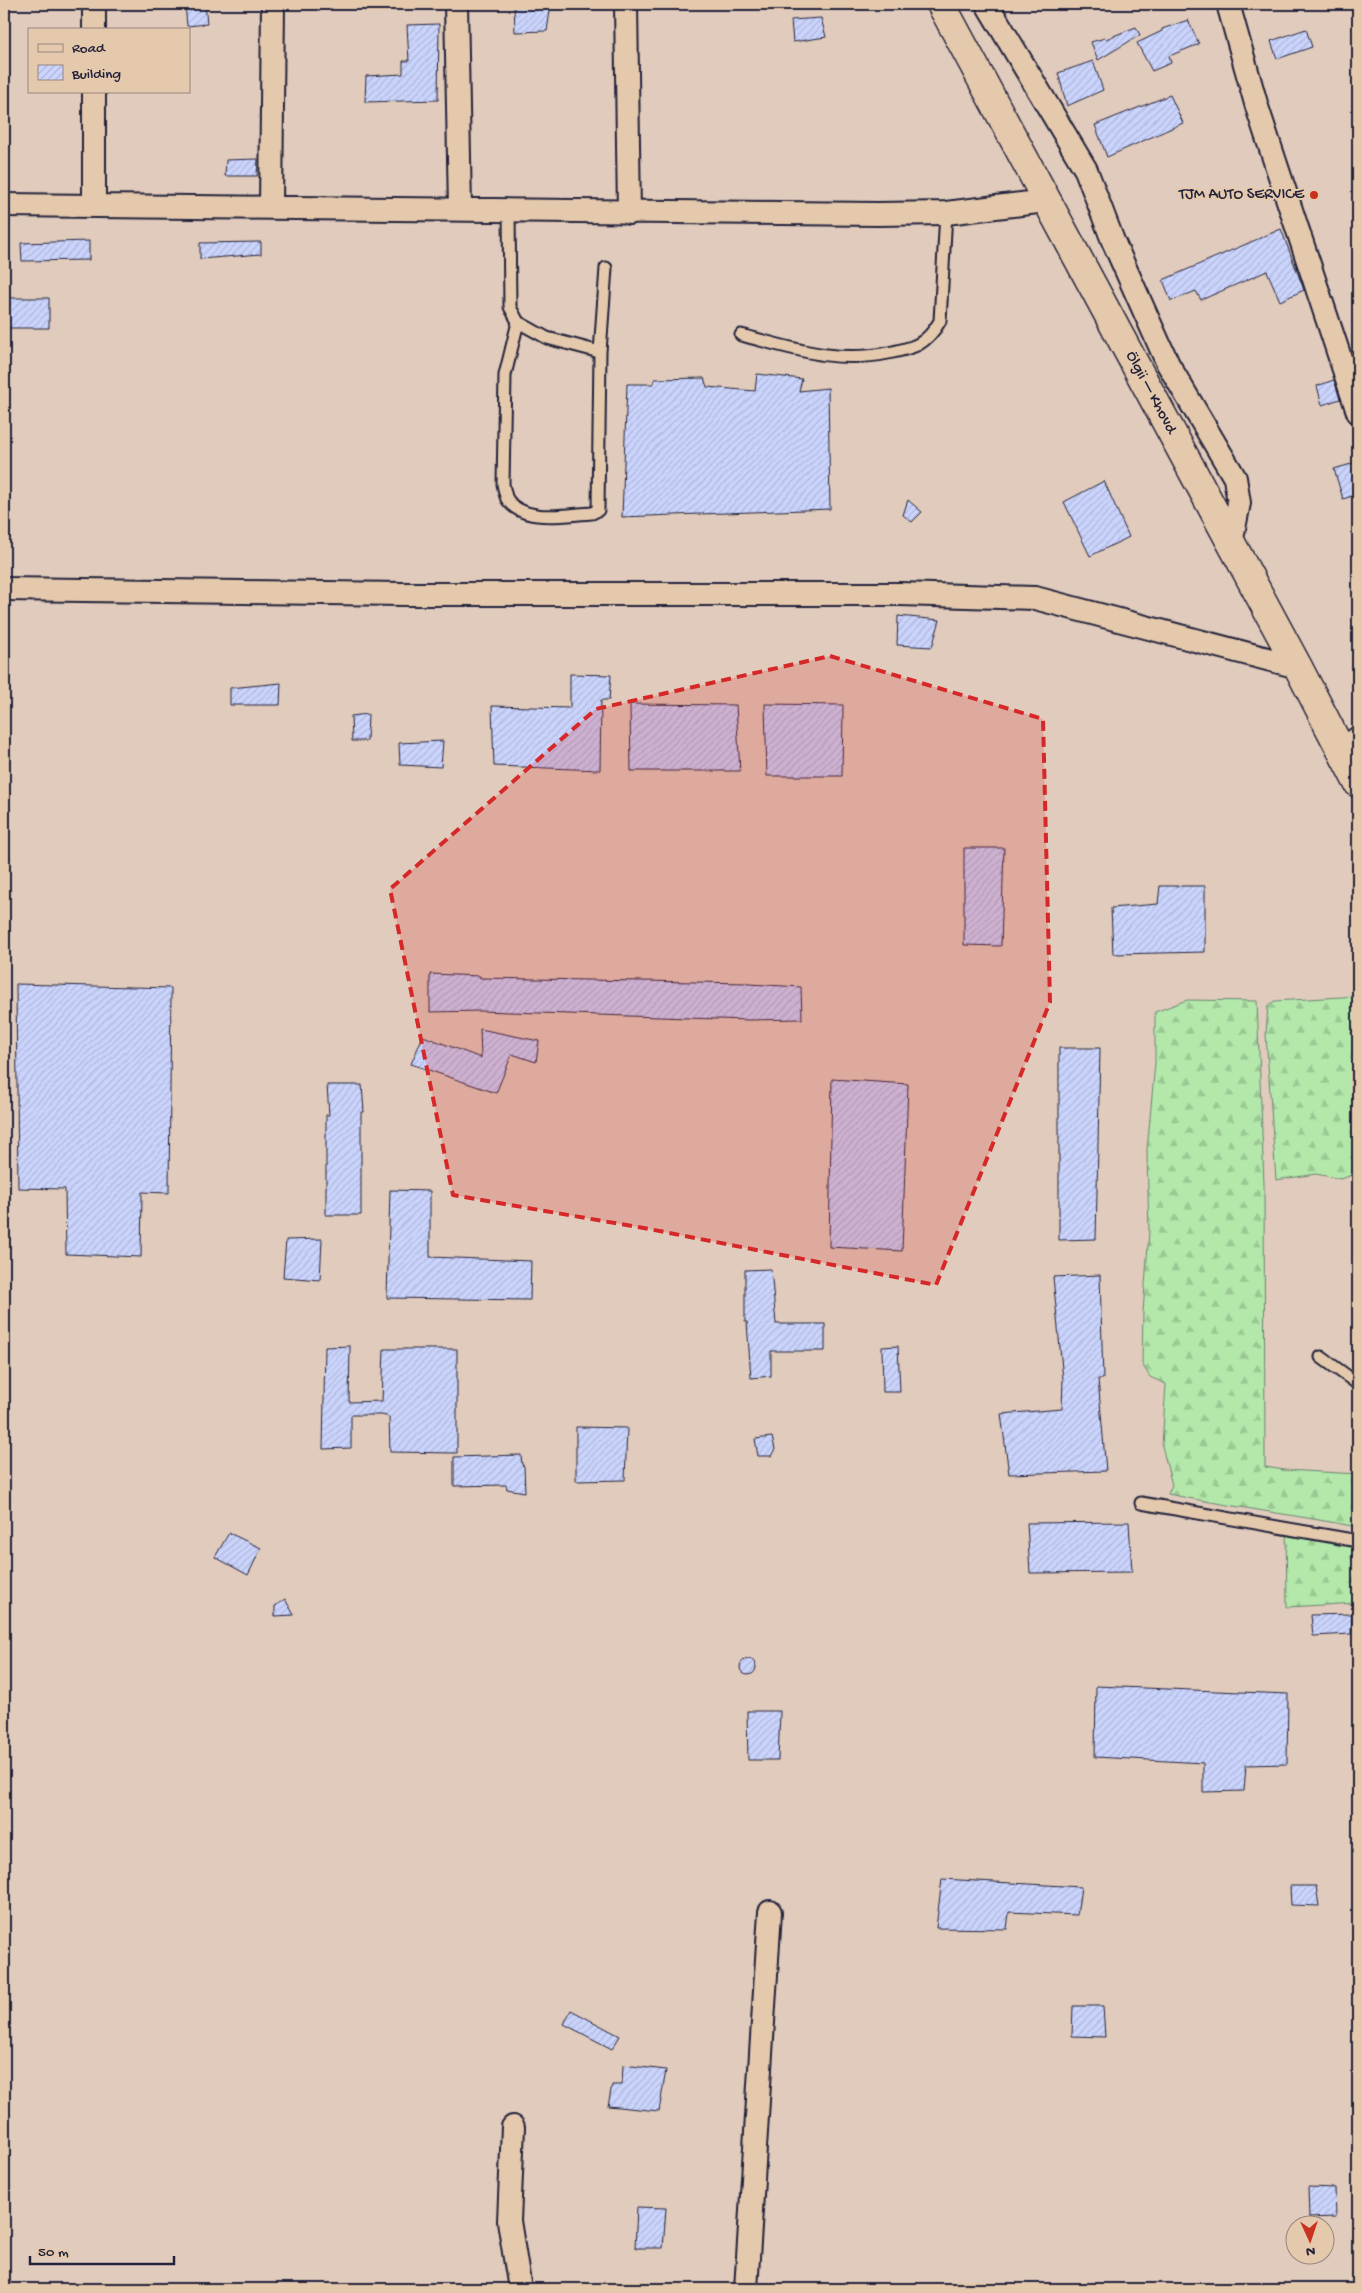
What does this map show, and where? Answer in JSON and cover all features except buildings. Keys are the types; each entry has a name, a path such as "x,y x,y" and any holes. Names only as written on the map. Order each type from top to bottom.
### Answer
{"highway":[{"name":"Ölgii — Khovd","path":"941,4 1298,668 1350,744 1358,783"}],"street":[{"path":"94,4 94,28"},
{"path":"271,207 273,4"},
{"path":"456,4 460,209"},
{"path":"626,4 629,213"},
{"path":"987,4 1086,170 1113,242 1168,364 1235,478 1239,503 1231,543"},
{"path":"1228,4 1257,107 1358,412"},
{"path":"94,92 94,206"},
{"path":"4,205 460,209 629,213 946,213 1046,201"},
{"path":"4,589 403,594 900,594 1034,598 1298,668"},
{"path":"746,2289 770,1912"},
{"path":"513,2127 509,2221 520,2289"}],"lane":[{"path":"509,210 510,307 518,322 547,338 600,352"},
{"path":"741,335 842,358 870,357 908,349 924,342 934,332 940,321 946,213"},
{"path":"518,322 505,375 503,484 507,499 519,510 533,515 592,513 598,510 600,352 606,268"},
{"path":"1321,1357 1358,1384"},
{"path":"1141,1503 1358,1541"}],"highlighted area":[{"path":"830,656 1043,719 1050,1002 936,1285 649,1229 453,1195 390,889 596,709"}],"green space":[{"path":"1358,996 1358,1173 1341,1179 1316,1174 1276,1180 1266,1035 1268,1005 1275,1001"},
{"path":"1187,1000 1257,1001 1264,1185 1265,1467 1284,1470 1358,1474 1358,1527 1168,1494 1172,1485 1162,1446 1166,1384 1150,1377 1142,1364 1143,1312 1149,1232 1147,1151 1155,1063 1155,1012"},
{"path":"1286,1523 1358,1537 1358,1603 1287,1607"}],"place":[{"name":"TJM AUTO SERVICE","path":"1314,195"}]}
